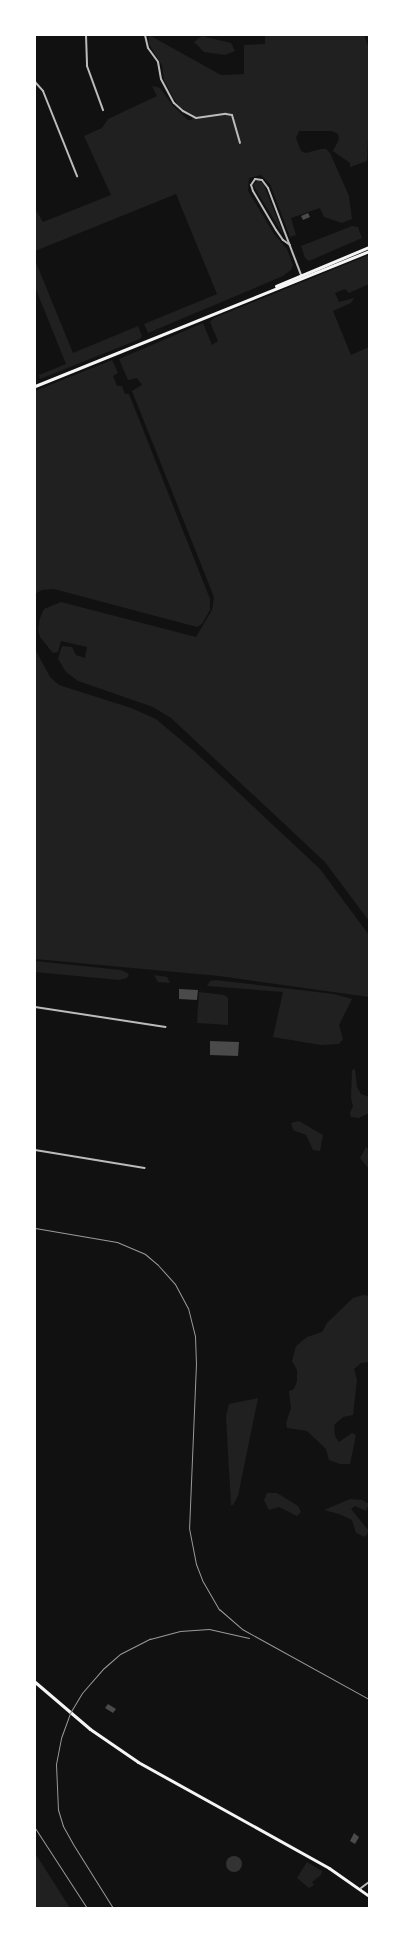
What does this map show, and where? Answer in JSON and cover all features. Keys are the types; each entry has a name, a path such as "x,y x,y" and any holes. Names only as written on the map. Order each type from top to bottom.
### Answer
{"main road":[{"path":"35,386 369,249"},
{"path":"35,1682 90,1729 138,1762 329,1868 361,1888 369,1896"}],"street":[{"path":"86,35 87,66 103,110"},
{"path":"145,35 148,48 158,62 161,79 174,103 183,111 196,118 232,115 240,143"},
{"path":"35,82 43,91 77,176"},
{"path":"290,245 283,240 276,230 251,188 255,179 259,178 266,184 290,245 302,277"},
{"path":"35,1007 165,1027"},
{"path":"35,1150 145,1168"},
{"path":"361,1888 369,1882"}],"shaded area":[{"path":"149,35 221,75 244,74 244,45 265,44 265,35 364,35 369,49 369,116 367,161 350,167 350,163 333,151 339,139 338,134 332,131 299,131 296,138 301,151 306,153 326,149 330,153 349,196 352,219 342,223 324,217 320,208 291,218 296,235 290,237 270,184 261,175 249,178 248,191 274,234 287,249 293,265 291,270 283,276 148,333 144,324 217,294 176,194 35,251 35,209 43,222 111,195 84,136 102,128 108,119 157,96 152,86 160,88 173,106 188,120 192,120 193,115 180,107 164,80 162,65 149,44"},
{"path":"202,36 231,43 235,51 225,55 204,52 194,42"},
{"path":"258,180 263,183 284,236 253,185"},
{"path":"352,226 358,227 362,238 309,261 305,258 301,246"},
{"path":"369,255 369,284 349,293 345,289 335,293 339,302 354,298 351,303 333,311 351,355 369,347 369,921 325,862 171,718 153,707 78,681 66,672 58,659 62,646 72,647 76,655 85,658 87,647 61,641 58,652 53,653 40,637 38,630 44,609 61,602 196,637 212,610 214,597 132,391 142,385 137,378 128,380 119,359 203,323 212,345 218,341 210,322 214,318"},
{"path":"35,260 73,353 138,326 142,336 140,339 40,379 39,375 66,364 35,287"},
{"path":"112,360 118,373 113,376 117,386 122,386 125,394 129,394 210,599 210,610 202,624 197,627 54,589 42,590 35,594 35,391"},
{"path":"35,649 50,677 59,685 131,708 156,719 194,751 320,869 369,935 369,997 219,976 35,959"},
{"path":"35,961 121,970 129,974 127,978 119,980 35,972"},
{"path":"154,975 167,977 170,983 158,982"},
{"path":"215,980 334,994 352,999 339,1025 343,1039 339,1044 321,1045 273,1037 283,992 207,986 210,981"},
{"path":"199,992 224,995 228,998 228,1025 197,1023"},
{"path":"355,1069 357,1087 361,1094 369,1097 369,1113 359,1118 351,1117 350,1113 353,1106 351,1098 352,1070"},
{"path":"299,1121 323,1135 320,1151 313,1150 306,1135 293,1130 291,1123"},
{"path":"366,1147 369,1150 369,1169 360,1158"},
{"path":"363,1295 369,1296 369,1362 361,1363 354,1369 357,1380 353,1415 343,1417 334,1425 335,1436 339,1442 352,1433 356,1435 350,1464 340,1464 329,1460 326,1449 307,1431 287,1428 286,1423 291,1408 289,1391 294,1389 297,1381 297,1370 292,1361 296,1346 307,1337 322,1332 327,1323 353,1298"},
{"path":"258,1398 238,1496 233,1505 231,1505 226,1416 229,1404"},
{"path":"267,1493 277,1493 298,1506 301,1512 297,1516 279,1507 269,1510 264,1500"},
{"path":"350,1499 363,1500 369,1504 366,1511 355,1506 351,1509 369,1531 365,1537 356,1533 352,1520 324,1510"},
{"path":"35,1853 70,1908 35,1908"},
{"path":"234,1856 240,1858 242,1864 240,1870 234,1872 228,1870 226,1864 228,1858"},
{"path":"307,1862 322,1871 321,1875 312,1882 314,1885 309,1888 297,1878"}],"building":[{"path":"308,213 310,217 303,220 301,216"},
{"path":"179,989 198,990 197,1000 179,999"},
{"path":"210,1041 239,1042 238,1056 210,1055"},
{"path":"108,1704 116,1709 113,1713 105,1708"},
{"path":"354,1833 359,1837 355,1844 350,1841"}],"railway":[{"path":"35,1228 117,1242 145,1254 175,1284 188,1308 195,1336 196,1363 189,1528 196,1564 202,1580 219,1609 242,1629 369,1699"},
{"path":"113,1908 73,1844 63,1826 58,1810 56,1764 61,1738 70,1713 82,1693 104,1668 120,1654 150,1639 180,1631 209,1629 249,1638"},
{"path":"35,1828 87,1908"}]}
